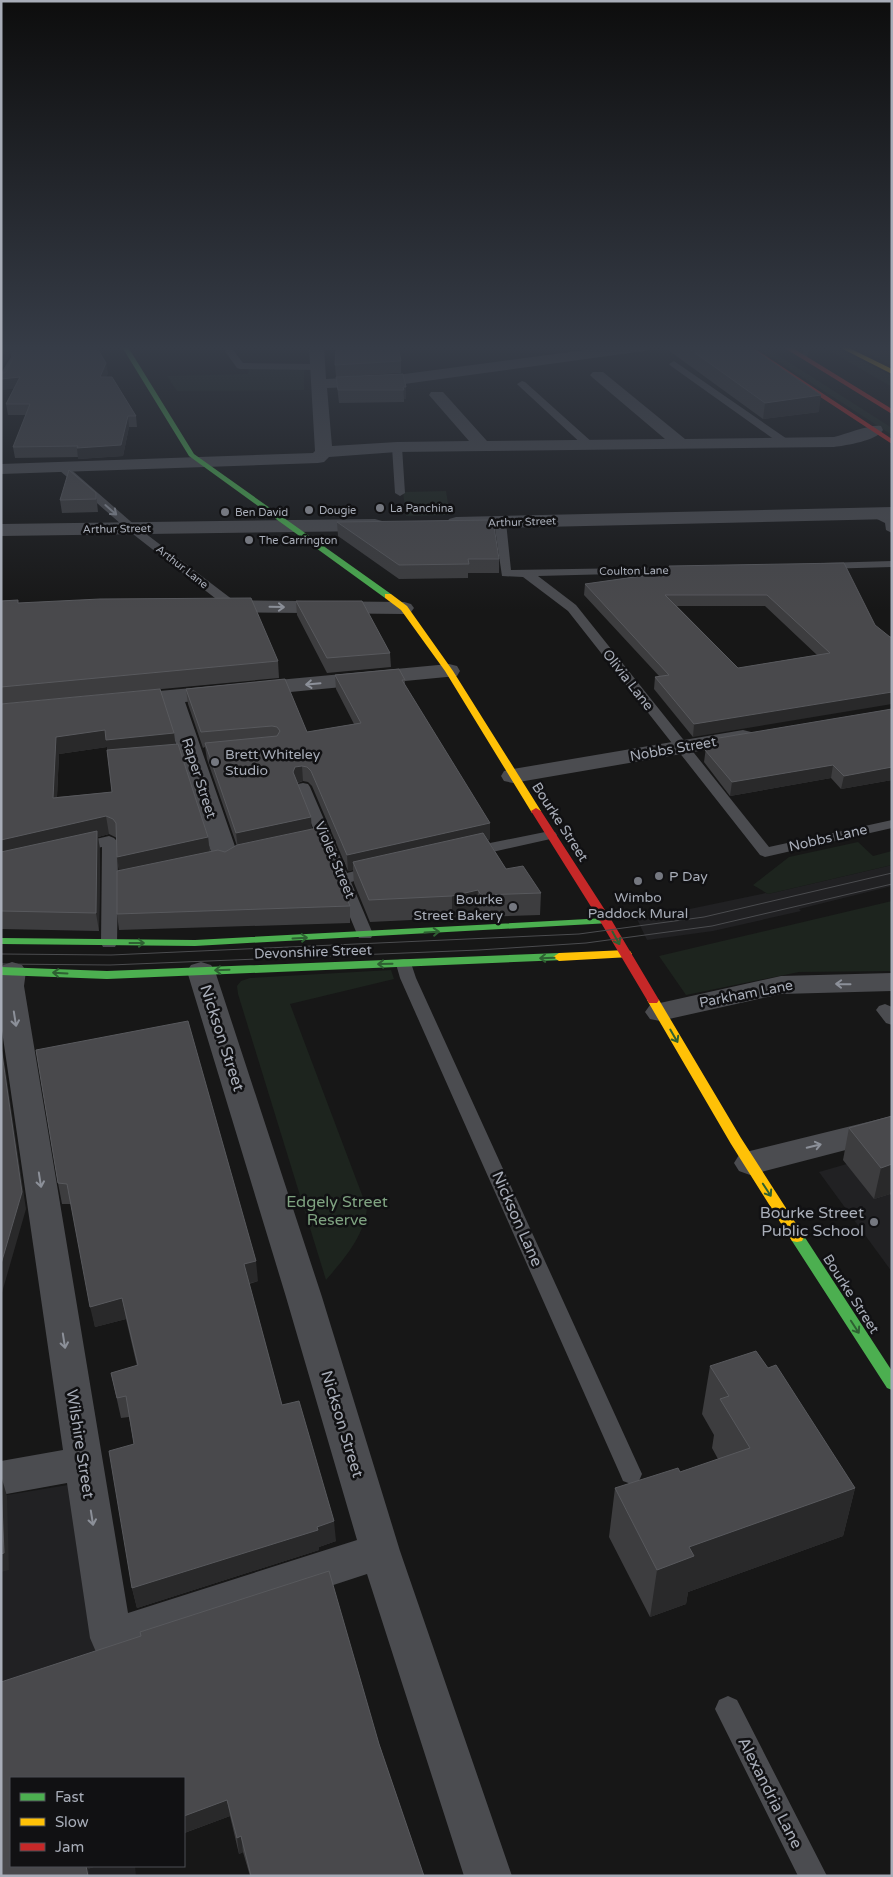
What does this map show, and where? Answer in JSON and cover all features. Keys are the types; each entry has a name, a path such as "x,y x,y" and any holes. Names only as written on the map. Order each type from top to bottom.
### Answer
{"main road":[{"name":"Bourke Street","path":"178,435 191,455 202,464 404,608 449,671 550,835 606,921 750,1163 892,1384"},
{"path":"881,435 892,442"},
{"name":"Devonshire Street","path":"5,961 109,943 195,943 606,921"},
{"name":"Devonshire Street","path":"5,961 107,975 626,954"}],"street":[{"path":"322,435 324,452"},
{"path":"472,435 482,446"},
{"path":"670,435 679,442"},
{"path":"1,469 202,464 318,458 324,452 397,447 679,442 834,442 863,435"},
{"name":"Arthur Street","path":"441,524 871,512 892,513"},
{"name":"Arthur Street","path":"1,530 133,530 393,525"},
{"path":"194,606 404,608"},
{"path":"106,703 449,671"},
{"name":"Raper Street","path":"172,698 225,858"},
{"name":"Nobbs Street","path":"513,776 767,733"},
{"name":"Wilshire Street","path":"5,961 82,1463 111,1638 380,1551"},
{"name":"Nickson Street","path":"201,971 304,1297 380,1551 488,1876"},
{"name":"Parkham Lane","path":"660,1012 781,985 892,982"},
{"path":"750,1163 892,1126"},
{"path":"1,1478 82,1463"}],"lane":[{"path":"578,435 589,445"},
{"path":"774,435 786,443"},
{"path":"397,447 400,493"},
{"name":"Arthur Lane","path":"63,468 133,530 233,606"},
{"path":"871,512 890,521 892,530"},
{"name":"Olivia Lane","path":"500,522 506,574 526,573 572,608 765,852"},
{"path":"813,566 892,564"},
{"name":"Coulton Lane","path":"526,573 704,569"},
{"name":"Violet Street","path":"303,786 365,934"},
{"name":"Nobbs Lane","path":"765,852 892,824"},
{"path":"452,855 512,841 550,835"},
{"path":"307,840 325,836"},
{"path":"64,851 109,841 109,943"},
{"path":"343,880 388,869"},
{"path":"110,883 149,875"},
{"name":"Nickson Lane","path":"404,964 408,978 631,1474"},
{"name":"Alexandria Lane","path":"728,1710 812,1876"}],"shaded area":[{"path":"892,865 892,886 799,909 801,911 713,931 647,940 636,917 661,915 768,894"},
{"name":"Bourke Street Public School","path":"892,1151 892,1272 819,1172"},
{"path":"74,1484 121,1777 10,1777 10,1867 135,1867 136,1876 1,1876 1,1496"}],"green space":[{"path":"446,491 450,515 406,516 403,492"},
{"path":"858,842 873,856 892,851 892,865 768,894 753,885 789,857"},
{"path":"892,901 892,971 799,972 686,995 659,956"},
{"name":"Edgely Street Reserve","path":"391,970 394,979 290,1004 367,1208 358,1237 347,1255 326,1280 237,986 241,981 250,978"}],"building":[{"path":"18,435 124,435 121,445 77,448 78,446 13,447"},
{"path":"69,470 96,493 96,499 60,500"},
{"path":"493,520 499,559 468,559 469,564 399,565 337,522"},
{"path":"844,563 875,625 892,637 892,692 694,724 655,677 669,675 585,584 670,572 669,566","holes":["665,595 767,595 830,653 738,668"]},
{"path":"251,598 278,661 1,687 1,601 18,600 18,603 100,599"},
{"path":"296,601 362,601 390,653 327,658"},
{"path":"399,669 405,680 402,680 490,823 347,855 311,771 307,767 302,766 295,767 293,772 311,817 236,833 205,743 277,736 280,731 277,727 272,726 201,732 186,689 285,679 307,732 361,723 335,675"},
{"path":"160,689 174,733 106,740 105,730 56,737 53,798 112,792 107,750 178,744 208,837 117,857 116,823 113,819 106,816 1,840 1,704"},
{"path":"892,709 892,767 844,776 833,765 732,782 705,750 714,748 707,740"},
{"path":"317,828 350,906 117,914 117,871 218,850 225,852 237,845"},
{"path":"97,831 96,913 1,911 1,852"},
{"path":"483,833 506,869 523,866 541,893 481,895 478,890 452,896 369,900 353,862"},
{"path":"188,1021 256,1261 244,1264 282,1405 299,1401 334,1521 317,1527 318,1530 132,1588 109,1451 134,1444 126,1396 117,1398 111,1373 138,1365 122,1298 90,1307 67,1184 58,1183 36,1050"},
{"path":"1,1047 22,1192 1,1264"},
{"path":"892,1116 892,1164 881,1168 849,1128"},
{"path":"756,1351 768,1368 776,1365 855,1488 689,1547 694,1556 657,1570 615,1488 678,1468 680,1472 750,1448 720,1399 729,1396 710,1366"},
{"path":"1,1479 4,1553 1,1554"},
{"path":"329,1571 379,1744 424,1876 251,1876 241,1836 237,1838 227,1800 185,1816 185,1777 10,1777 10,1867 86,1867 88,1876 1,1876 1,1682 141,1636 140,1632"}],"tram line":[{"path":"1,954 111,955 579,934 704,917 892,873"},
{"path":"1,964 110,965 479,950 586,943 712,926 892,884"}],"traffic: fast":[{"path":"179,435 191,455 388,596"},
{"path":"1,941 195,943 606,921"},
{"path":"1,971 107,975 559,957"},
{"path":"797,1237 892,1384"}],"traffic: slow":[{"path":"388,596 404,608 449,671 536,811"},
{"path":"559,957 626,954"},
{"path":"653,1000 736,1141 797,1237"}],"traffic: jam":[{"path":"881,435 892,442"},
{"path":"536,811 606,921 653,1000"}],"place":[{"name":"La Panchina","path":"380,508"},
{"name":"Dougie","path":"309,510"},
{"name":"Ben David","path":"225,512"},
{"name":"The Carrington","path":"249,540"},
{"name":"Brett Whiteley Studio","path":"215,762"},
{"name":"P Day","path":"659,876"},
{"name":"Wimbo Paddock Mural","path":"638,881"},
{"name":"Bourke Street Bakery","path":"513,907"},
{"name":"Bourke Street Public School","path":"874,1222"}]}
